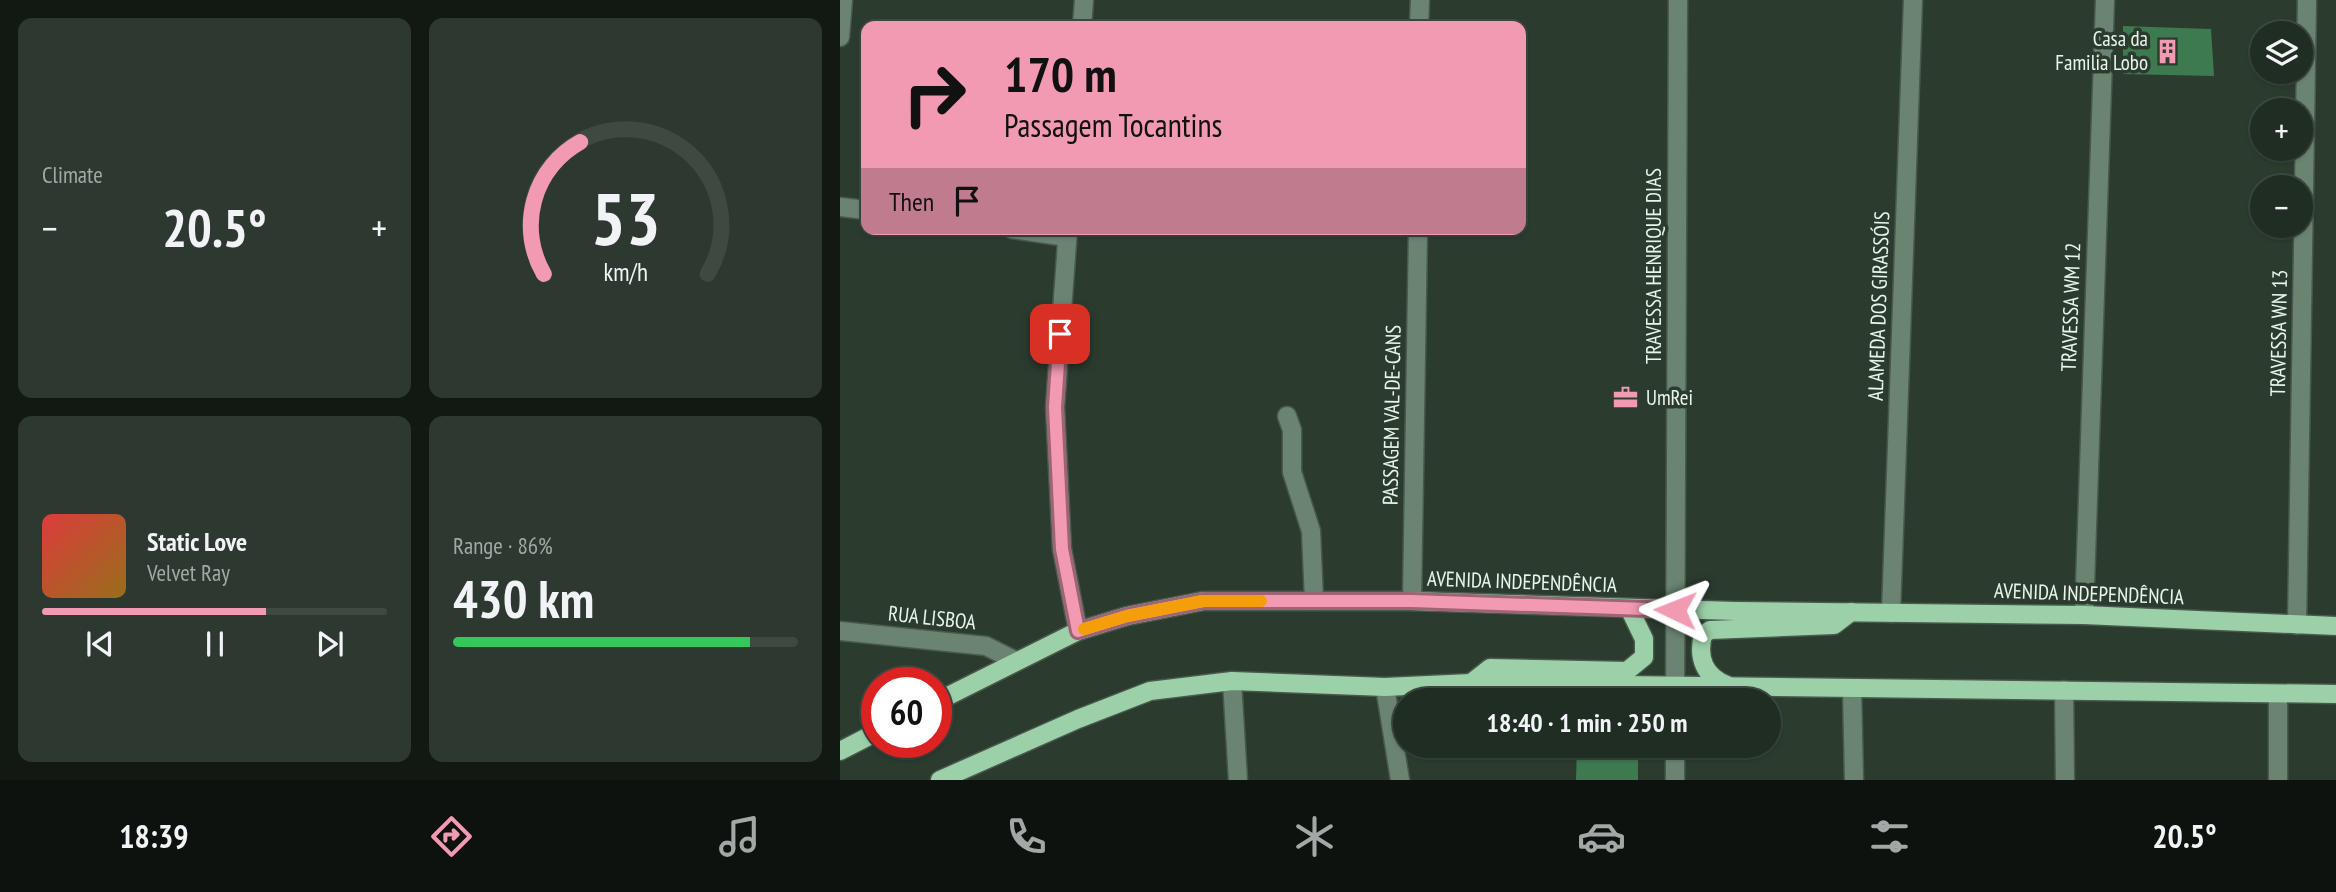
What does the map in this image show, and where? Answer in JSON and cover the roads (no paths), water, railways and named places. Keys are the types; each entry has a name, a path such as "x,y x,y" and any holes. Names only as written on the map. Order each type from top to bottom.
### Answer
{"main road":[{"name":"AVENIDA INDEPENDÊNCIA","path":"952,694 1078,631 1127,616 1203,601 1412,601 1675,610 2084,615 2336,626"},
{"path":"1471,683 1490,668 1627,671 1644,657 1644,639 1629,608"},
{"path":"1735,687 1715,680 1701,659 1703,635 1710,630 1834,625 1851,612"},
{"path":"940,780 1078,719 1150,691 1232,681 1385,687 1471,683 1573,688"},
{"path":"1725,688 2336,694"},
{"path":"840,751 861,740"}],"street":[{"path":"840,37 843,0"},
{"path":"1082,21 1084,0"},
{"path":"1419,21 1420,0"},
{"name":"TRAVESSA HENRIQUE DIAS","path":"1675,688 1678,0"},
{"name":"ALAMEDA DOS GIRASSÓIS","path":"1891,613 1913,0"},
{"name":"TRAVESSA WM 12","path":"2084,615 2105,0"},
{"name":"TRAVESSA WN 13","path":"2297,625 2307,0"},
{"path":"840,206 861,209"},
{"path":"1068,235 1055,407 1062,549 1078,631"},
{"name":"PASSAGEM VAL-DE-CANS","path":"1412,601 1418,235"},
{"path":"1287,416 1292,430 1292,472 1311,531 1314,601"},
{"name":"RUA LISBOA","path":"840,631 986,646 1016,661"},
{"path":"1232,681 1238,780"},
{"path":"1385,687 1400,780"},
{"path":"1852,689 1854,780"},
{"path":"2064,690 2065,780"},
{"path":"2278,694 2278,780"},
{"path":"1675,758 1675,780"}],"place":[{"name":"Casa da Familia Lobo","path":"2168,51"},
{"name":"UmRei","path":"1626,398"}]}
